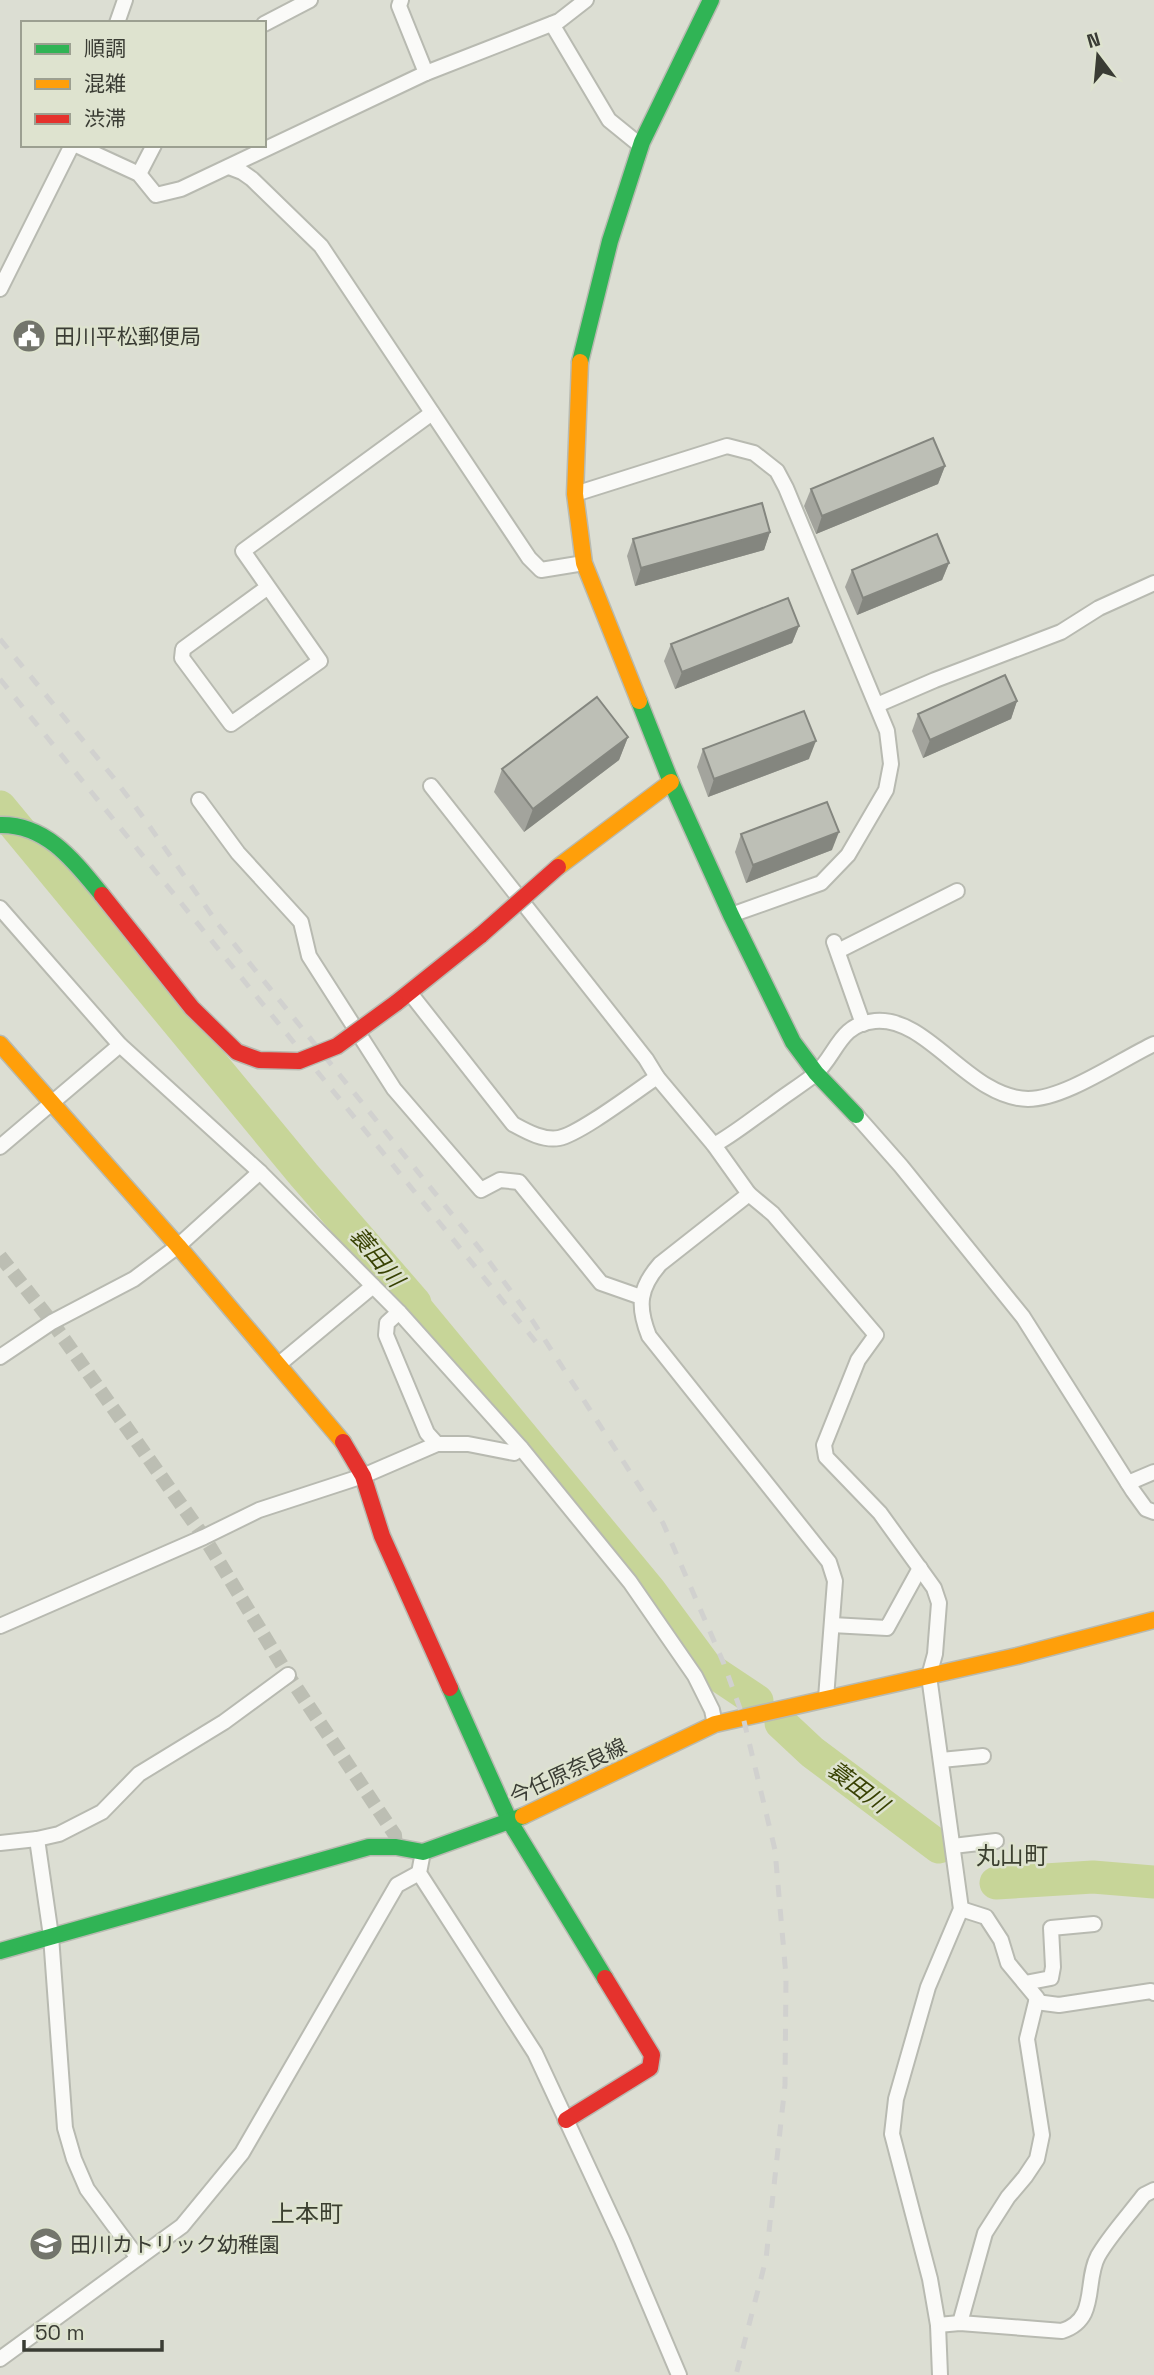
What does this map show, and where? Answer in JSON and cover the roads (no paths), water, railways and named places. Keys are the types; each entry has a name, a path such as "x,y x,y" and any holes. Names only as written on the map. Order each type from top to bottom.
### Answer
{"street":[{"path":"118,21 125,0"},
{"path":"266,23 310,0"},
{"path":"401,0 399,6 426,73"},
{"path":"78,147 139,174 156,195 181,190 426,73 559,21 586,0"},
{"path":"711,0 641,146 610,241 579,367 575,494 584,563 671,782 731,915 793,1042 816,1073 901,1166 1023,1317 1128,1483 1146,1509 1154,1512"},
{"path":"552,24 609,120 641,146"},
{"path":"0,289 73,147"},
{"path":"139,174 153,147"},
{"path":"229,167 252,179 321,246 529,558 541,570 584,563"},
{"path":"268,587 183,649 182,658 231,724 320,662 268,587 243,551 432,413"},
{"path":"575,494 727,446 754,453 777,471 786,488 887,731 891,764 886,790 848,855 821,884 731,915"},
{"path":"877,705 1061,632 1099,608 1154,583"},
{"path":"0,825 21,825 40,833 75,862 192,1008 237,1052 259,1060 299,1061 337,1046 410,993 558,867 671,782"},
{"path":"431,786 646,1059 657,1077 714,1144 749,1194 773,1214 876,1335 858,1360 824,1444 827,1457 880,1513 934,1588 939,1603 935,1654 929,1676 961,1909 928,1987 896,2099 892,2134 930,2279 938,2325 939,2375"},
{"path":"199,800 238,853 301,922 309,956 394,1089 481,1190 500,1181 519,1182 601,1283 641,1297"},
{"path":"863,1024 836,947 957,891"},
{"path":"0,908 120,1045 260,1172 399,1312 521,1448 630,1582 695,1676 712,1710 715,1724"},
{"path":"410,993 513,1124 533,1135 559,1138 579,1129 657,1077"},
{"path":"714,1144 816,1073 842,1036 863,1024 877,1020 909,1027 972,1076 1007,1095 1029,1099 1063,1091 1154,1044"},
{"path":"0,1044 278,1364 341,1439 363,1476 382,1536 510,1822 652,2055 650,2068 566,2120"},
{"path":"0,1147 120,1045"},
{"path":"0,1357 52,1322 134,1279 178,1247 260,1172"},
{"path":"749,1194 660,1264 649,1277 641,1297 641,1318 649,1336 829,1562 835,1581 826,1698"},
{"path":"278,1364 373,1286"},
{"path":"399,1312 387,1323 386,1335 427,1433 437,1444"},
{"path":"0,1626 204,1537 258,1510 363,1476 437,1444 468,1444 514,1452 521,1448"},
{"path":"1128,1483 1154,1472"},
{"path":"832,1625 887,1628 920,1568"},
{"name":"今任原奈良線","path":"0,1951 369,1847 396,1847 423,1852 510,1822 715,1724 929,1676 1154,1620"},
{"path":"0,1843 59,1834 102,1812 139,1774 224,1722 288,1675"},
{"path":"941,1760 983,1756"},
{"path":"37,1839 51,1936 65,2128 87,2189 138,2258"},
{"path":"953,1846 996,1840"},
{"path":"423,1852 419,1873 536,2053 622,2240 679,2375"},
{"path":"0,2359 182,2226 242,2153 397,1885 419,1873"},
{"path":"960,2323 985,2233 1037,2159 1042,2135 1027,2039 1037,1998 1008,1963 1001,1940 986,1917 961,1909"},
{"path":"1025,1983 1051,1978 1051,1928 1094,1924"},
{"path":"1036,2002 1059,2005 1151,1991 1154,1993"},
{"path":"938,2325 960,2323 1062,2330 1073,2327 1087,2307 1097,2258 1144,2195 1154,2190"}],"waterway":[{"name":"蓑田川","path":"0,807 304,1175 415,1303 416,1308 650,1591 706,1667 757,1701"},
{"name":"蓑田川","path":"781,1723 812,1752 939,1847"},
{"name":"蓑田川","path":"996,1883 1093,1877 1154,1882"}],"tunnel":[{"path":"0,1256 52,1322 204,1537 288,1675 395,1835 396,1847"}],"railway":[{"path":"0,639 113,777 218,924 480,1249 532,1320 663,1523 724,1664 743,1717 775,1850 786,1976 785,2085 766,2259 736,2375"},
{"path":"0,679 540,1347"}],"place":[{"name":"田川平松郵便局","path":"29,336"},
{"name":"田川カトリック幼稚園","path":"46,2244"}],"district":[{"name":"丸山町","path":"1012,1855"},
{"name":"上本町","path":"307,2213"}]}
